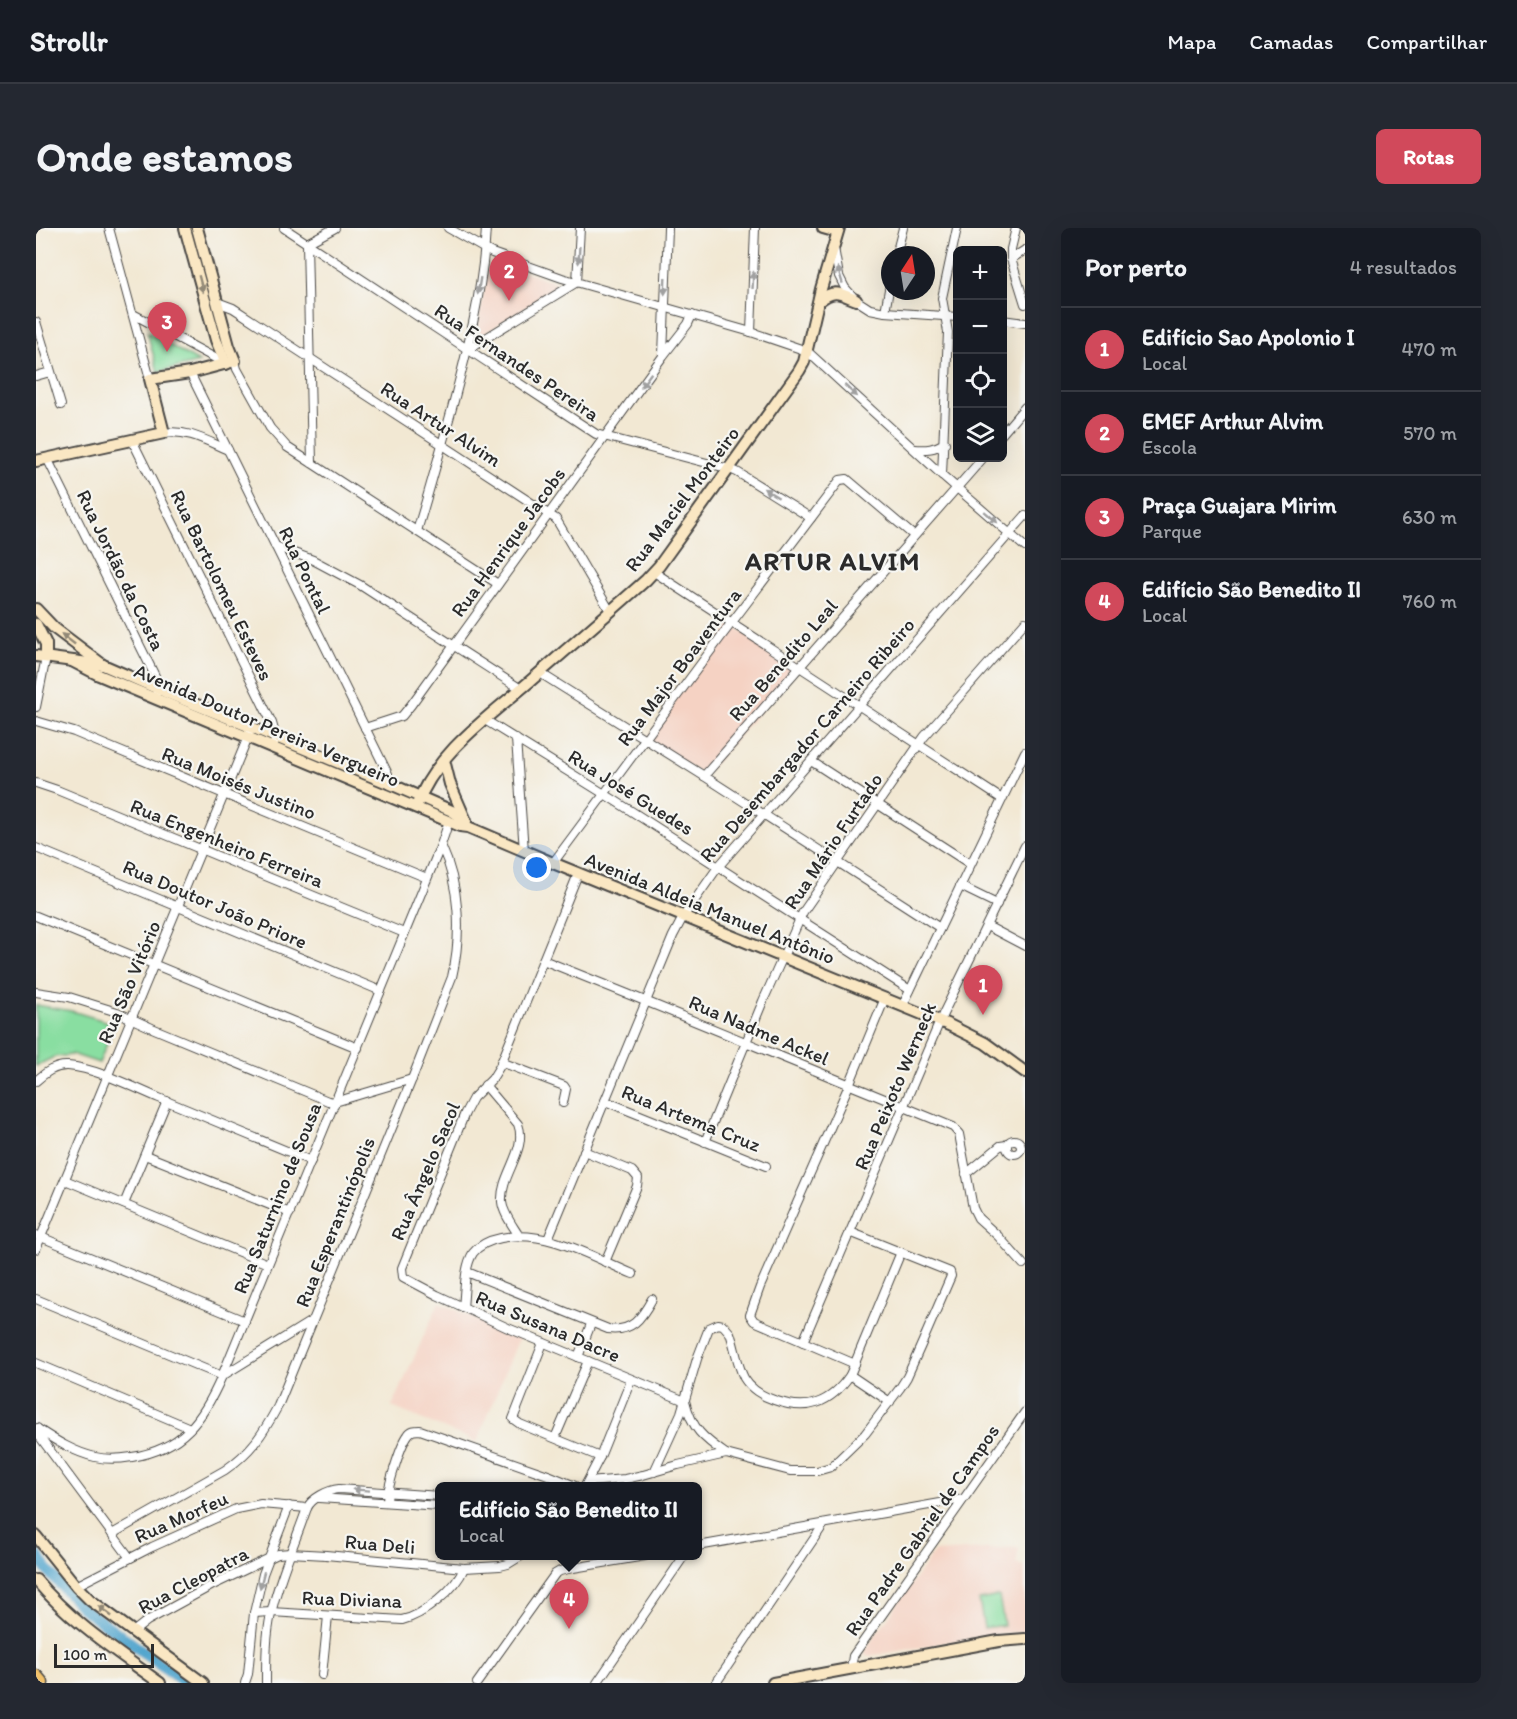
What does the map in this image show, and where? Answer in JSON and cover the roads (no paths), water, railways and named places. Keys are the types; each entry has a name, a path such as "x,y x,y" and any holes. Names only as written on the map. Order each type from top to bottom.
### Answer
{"main road":[{"path":"36,1676 42,1683"}],"street":[{"path":"109,228 164,433"},
{"path":"185,228 216,340 275,435 287,447 498,584"},
{"path":"196,228 229,346 232,365"},
{"name":"Rua Fernandes Pereira","path":"284,228 596,434 738,472 811,518"},
{"path":"312,463 307,243 335,228"},
{"path":"448,228 485,249 578,282 751,332 807,351 942,475 1025,547"},
{"path":"417,531 468,349 485,249 486,228"},
{"path":"578,282 580,228"},
{"path":"663,356 668,228"},
{"path":"751,332 755,228"},
{"path":"823,228 838,230"},
{"path":"898,246 903,228"},
{"path":"942,475 948,332 942,298 957,228"},
{"path":"1016,228 1011,260 1025,304"},
{"name":"Rua Maciel Monteiro","path":"418,802 427,781 456,746 654,572 730,469 799,371 807,351 838,230"},
{"path":"833,246 842,283 856,300"},
{"path":"1011,260 1025,250"},
{"path":"468,349 578,282"},
{"path":"819,301 828,294 837,293 856,300 870,309 953,316"},
{"path":"885,312 887,300"},
{"name":"Rua Artur Alvim","path":"217,302 234,308 549,514 559,524 610,611"},
{"path":"133,314 232,365"},
{"name":"Rua Henrique Jacobs","path":"365,728 404,714 688,324 692,315"},
{"path":"1007,321 1025,323"},
{"path":"36,322 61,405"},
{"path":"150,379 232,365"},
{"path":"36,376 50,372"},
{"name":"Rua Pontal","path":"190,372 388,774 388,783"},
{"path":"1007,428 1025,407"},
{"path":"41,460 176,432 201,437 228,450"},
{"name":"Rua Bartolomeu Esteves","path":"132,440 272,723 275,742"},
{"path":"915,449 930,450 945,443"},
{"name":"Rua Jordão da Costa","path":"41,460 155,676 157,693"},
{"name":"Rua Benedito Leal","path":"704,776 979,462"},
{"name":"Rua Major Boaventura","path":"553,863 840,480 847,479 913,536"},
{"name":"Rua Desembargador Carneiro Ribeiro","path":"548,1239 645,1000 683,916 718,867 1025,516"},
{"path":"275,546 336,571 521,690"},
{"path":"654,572 1002,799"},
{"name":"Avenida Doutor Pereira Vergueiro","path":"36,609 54,628 103,665 157,693 451,816"},
{"name":"Rua Mário Furtado","path":"705,1142 799,920 918,745 1025,622"},
{"path":"36,624 46,644 41,657 36,707"},
{"name":"Avenida Doutor Pereira Vergueiro","path":"41,657 103,665"},
{"name":"Avenida Doutor Pereira Vergueiro","path":"72,661 99,675 157,693"},
{"path":"540,673 940,928"},
{"name":"Rua José Guedes","path":"485,720 605,794 910,990"},
{"name":"Rua Moisés Justino","path":"36,721 74,732 427,878"},
{"name":"Rua São Vitório","path":"36,1249 39,1236 65,1180 250,732"},
{"path":"516,739 524,852"},
{"name":"Avenida Doutor Pereira Vergueiro","path":"275,742 388,783 418,802"},
{"path":"903,1005 1025,752"},
{"path":"444,760 451,787 467,823"},
{"path":"811,761 970,864"},
{"path":"427,781 437,779 451,787"},
{"name":"Rua Engenheiro Ferreira","path":"36,783 404,933"},
{"path":"451,787 451,816"},
{"name":"Avenida Aldeia Manuel Antônio","path":"451,816 460,825 467,823 524,852 903,1005 985,1043 1025,1072"},
{"name":"Rua Saturnino de Sousa","path":"37,1428 62,1445 96,1458 123,1459 150,1454 172,1445 190,1428 209,1404 358,1048 451,816"},
{"name":"Rua Esperantinópolis","path":"112,1534 239,1460 254,1446 265,1431 278,1406 452,977 456,961 459,925 451,870 441,845"},
{"name":"Rua Peixoto Werneck","path":"803,1342 939,1022 1025,846"},
{"name":"Rua Doutor João Priore","path":"36,849 381,992"},
{"name":"Rua Ângelo Sacol","path":"402,1274 402,1268 465,1113 474,1098 496,1074 578,874"},
{"path":"960,886 997,904"},
{"path":"36,916 358,1048"},
{"path":"987,926 1025,945"},
{"name":"Rua Nadme Ackel","path":"543,960 953,1127 959,1134 966,1174"},
{"path":"36,992 69,997 117,1012 316,1097 335,1102 412,1079"},
{"path":"855,1364 754,1321 750,1316 885,998"},
{"path":"501,1062 564,1086 566,1089 563,1103"},
{"path":"36,1081 54,1068 66,1066 107,1077 311,1161"},
{"path":"485,1085 519,1128 520,1140 504,1188 502,1202 505,1213 519,1236"},
{"path":"124,1204 167,1101"},
{"name":"Rua Artema Cruz","path":"605,1101 766,1166"},
{"path":"1018,1154 1022,1148 1019,1141 1012,1140 1007,1145 1000,1146 966,1174 973,1208 978,1218 1023,1264"},
{"path":"1007,1145 1011,1154 1018,1154 1025,1161"},
{"path":"584,1150 632,1171 638,1178 637,1186 605,1262"},
{"path":"145,1155 290,1213"},
{"path":"65,1180 268,1264"},
{"path":"685,1401 689,1418 699,1434 726,1454 790,1471 825,1470 853,1446 890,1402 907,1377 951,1273 850,1232"},
{"path":"463,1307 471,1258 479,1247 495,1239 527,1235 548,1239 633,1274"},
{"path":"39,1236 245,1321"},
{"path":"654,1472 677,1422 706,1333 710,1328 718,1324 727,1328 744,1378 761,1394 798,1406 811,1405 834,1394 850,1375 901,1252"},
{"path":"467,1272 608,1329 617,1330 630,1327 639,1319 652,1299"},
{"name":"Rua Susana Dacre","path":"402,1274 405,1279 463,1307 685,1401"},
{"path":"36,1299 222,1376 313,1320"},
{"path":"578,1357 591,1324"},
{"path":"543,1342 513,1419 515,1422 600,1457"},
{"path":"555,1438 588,1361"},
{"path":"36,1363 190,1428"},
{"path":"850,1375 890,1402"},
{"path":"587,1482 600,1457 631,1380"},
{"name":"Rua Padre Gabriel de Campos","path":"851,1668 853,1656 1025,1412"},
{"path":"37,1428 40,1437 130,1558"},
{"path":"387,1502 387,1492 408,1434 416,1430 565,1482"},
{"path":"602,1482 625,1479 726,1454"},
{"name":"Rua Morfeu","path":"76,1586 130,1558 236,1509 261,1504 289,1506 312,1502 328,1491 339,1489 435,1496"},
{"path":"702,1545 963,1499"},
{"path":"266,1683 271,1612 290,1553 312,1502 387,1502 435,1506"},
{"path":"245,1683 248,1674 254,1613 263,1574 289,1506"},
{"path":"717,1683 824,1524"},
{"path":"36,1536 90,1600 203,1683"},
{"name":"Rua Deli","path":"269,1558 278,1554 290,1553 464,1568 500,1566 517,1560"},
{"name":"Rua Cleopatra","path":"133,1632 147,1621 269,1558"},
{"path":"477,1683 551,1578 560,1571 622,1560"},
{"path":"597,1683 681,1560"},
{"name":"Rua Diviana","path":"254,1613 271,1612 392,1621 413,1617 425,1611 455,1583 464,1568"},
{"path":"36,1580 50,1597 74,1619 159,1683"},
{"path":"322,1675 328,1616"},
{"path":"773,1683 999,1641 1025,1639"}],"waterway":[{"path":"36,1555 84,1609 186,1683"}],"place":[{"name":"EMEF Arthur Alvim","path":"509,301"},
{"name":"Praça Guajara Mirim","path":"167,352"},
{"name":"Edifício Sao Apolonio I","path":"983,1015"},
{"name":"Edifício São Benedito II","path":"569,1629"}],"district":[{"name":"ARTUR ALVIM","path":"833,561"}]}
